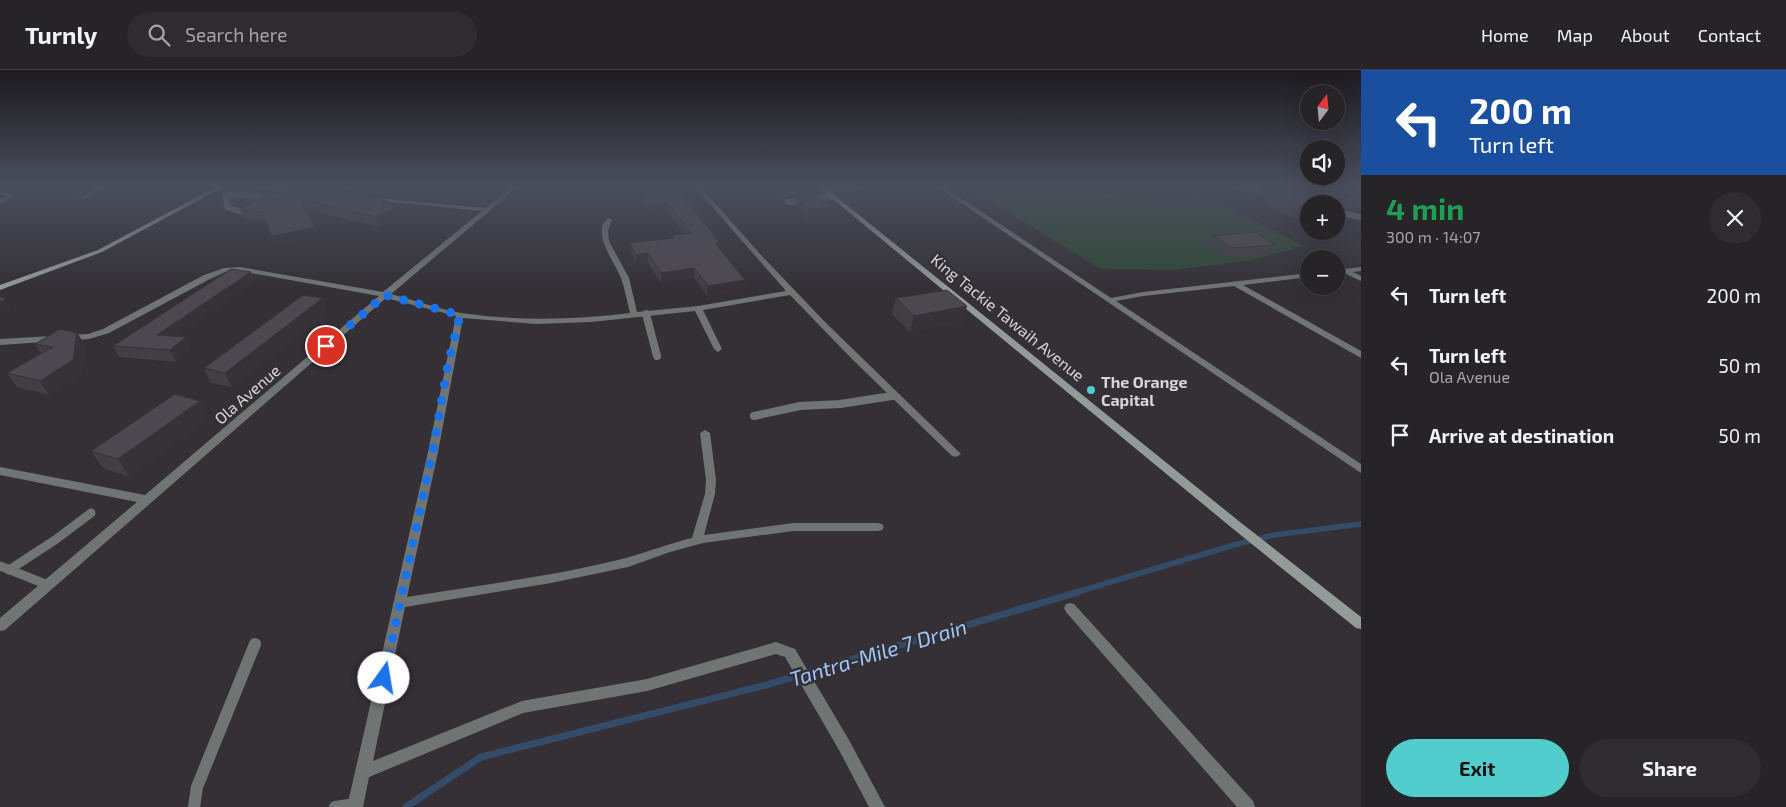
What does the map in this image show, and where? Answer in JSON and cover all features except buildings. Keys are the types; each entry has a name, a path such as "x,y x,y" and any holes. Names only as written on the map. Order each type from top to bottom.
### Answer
{"street":[{"path":"0,288 100,251 157,220"},
{"name":"Ola Avenue","path":"0,626 385,295 475,220"},
{"path":"609,220 606,241 625,278 634,315"},
{"path":"725,220 744,243 892,396 956,454"},
{"name":"King Tackie Tawaih Avenue","path":"862,220 1236,525 1270,550 1361,624"},
{"path":"991,220 1361,469"},
{"path":"0,342 89,336 106,331 207,277 224,270 240,269 385,295 460,315 536,322 592,320 698,308 791,292"},
{"path":"1345,271 1361,269"},
{"path":"1345,271 1361,279"},
{"path":"1110,300 1143,294 1300,276"},
{"path":"1236,284 1361,355"},
{"path":"698,308 718,349"},
{"path":"355,806 401,603 433,450 448,364 460,315"},
{"path":"697,540 710,494 711,480 705,433"},
{"path":"0,471 148,500"},
{"path":"401,603 551,578 628,562 697,540 793,527 878,528"},
{"path":"1070,608 1248,807"},
{"path":"363,772 522,706 647,685 763,650 776,648 790,653 844,745 877,807"}],"lane":[{"path":"646,314 657,356"},
{"path":"754,416 800,406 840,404 892,396"},
{"path":"4,568 55,540 91,513"},
{"path":"4,568 48,585"},
{"path":"194,807 197,787 255,644"},
{"path":"335,807 355,806"}],"green space":[{"path":"1021,220 1253,220 1304,246 1248,261 1173,270 1101,269"}],"waterway":[{"name":"Tantra-Mile 7 Drain","path":"1074,593 1234,545 1274,535 1361,524"},
{"name":"Tantra-Mile 7 Drain","path":"406,807 481,757 766,685 1078,592"}],"place":[{"name":"The Orange Capital","path":"1091,390"}],"route":[{"path":"326,346 385,295 460,315 448,364 433,450 384,678"}]}
